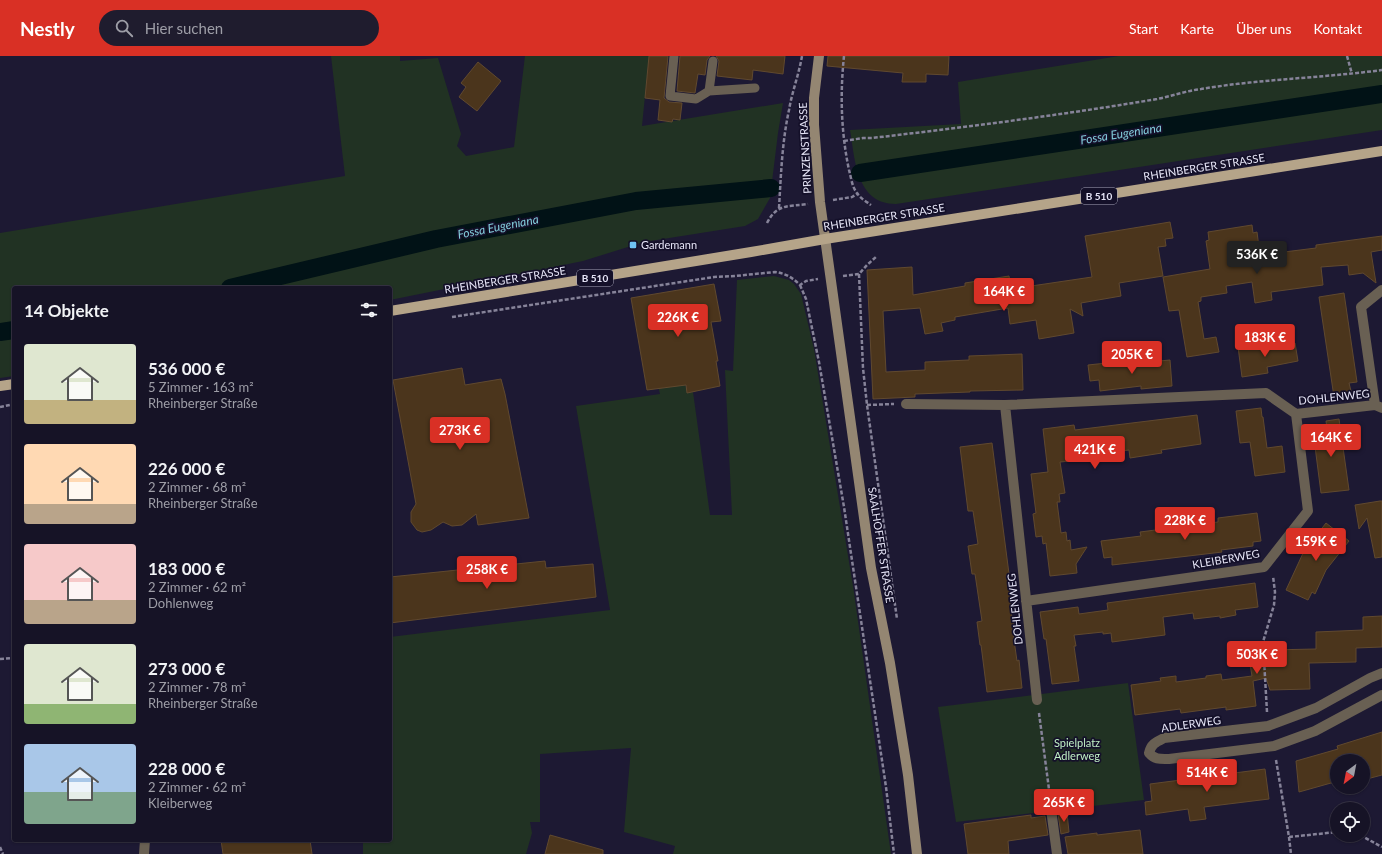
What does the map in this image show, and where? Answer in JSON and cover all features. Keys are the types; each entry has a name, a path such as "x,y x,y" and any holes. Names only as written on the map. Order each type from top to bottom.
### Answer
{"main road":[{"name":"PRINZENSTRASSE","path":"819,56 814,98 814,126 825,238"},
{"name":"RHEINBERGER STRASSE","path":"392,311 744,254 825,238 1382,151"},
{"name":"SAALHOFFER STRASSE","path":"825,238 871,568 890,663 908,775 916,854"},
{"path":"0,386 12,384"}],"street":[{"path":"1379,407 1361,307 1382,290"},
{"name":"DOHLENWEG","path":"906,404 1005,405 1266,393 1296,414 1379,407"},
{"name":"DOHLENWEG","path":"1005,405 1037,700"},
{"name":"KLEIBERWEG","path":"1026,600 1264,567 1308,511 1296,414"},
{"name":"ADLERWEG","path":"1382,673 1370,678 1316,708 1268,726 1164,738 1155,742 1150,747 1149,753 1152,757 1157,759 1169,759 1274,746 1315,731 1382,695"},
{"path":"1051,809 1057,854"},
{"path":"144,854 145,842"}],"lane":[{"path":"674,56 670,96 696,99 709,91 755,88"},
{"path":"709,91 713,61"}],"path":[{"path":"767,222 772,214 779,208 783,144 789,108 799,75 802,56"},
{"path":"844,56 841,102 844,141 854,187 857,194 871,205"},
{"path":"1347,56 1352,74"},
{"path":"844,141 982,125 1158,99 1200,89 1282,79 1352,74 1382,70"},
{"path":"877,256 860,274 863,368 897,622"},
{"path":"445,318 721,276 775,272 789,276 800,285 806,300 818,355 844,507 885,779 894,854"},
{"path":"800,285 806,281 860,274"},
{"path":"0,407 12,404"},
{"path":"867,405 906,404"},
{"path":"1268,726 1263,642 1274,605 1275,592 1271,559"},
{"path":"0,659 12,658"},
{"path":"1037,700 1051,809"},
{"path":"1274,746 1291,854"},
{"path":"1289,836 1330,833"},
{"path":"1370,840 1382,847"},
{"path":"0,847 3,854"}],"green space":[{"path":"331,56 400,56 400,61 438,58 461,134 457,146 466,156 514,147 525,56 649,56 642,126 783,103 770,198 758,219 745,226 644,242 583,261 392,300 392,286 12,286 12,376 0,378 0,233 345,176"},
{"path":"1119,56 1382,56 1382,130 896,204 883,202 873,197 865,188 860,178 856,166 850,130 961,124 958,82"},
{"path":"774,276 789,280 801,294 814,349 853,586 891,854 673,854 675,846 624,832 631,748 540,754 540,822 530,822 532,833 526,854 363,854 363,842 392,842 392,637 610,610 576,406 660,394 658,386 662,388 685,383 687,393 693,392 710,515 732,515 725,370 733,371 737,280"},
{"name":"Spielplatz Adlerweg","path":"1128,683 1144,800 956,822 938,707"}],"building":[{"path":"649,56 668,56 664,98 669,102 682,103 680,120 673,119 672,122 658,120 660,100 645,98"},
{"path":"680,56 710,56 707,60 705,75 698,74 695,93 677,91"},
{"path":"716,56 785,56 783,74 753,70 752,80 717,76 719,61"},
{"path":"828,56 949,56 948,75 926,74 926,82 902,82 903,73 827,66"},
{"path":"478,62 501,81 477,111 459,97 466,87 461,83"},
{"path":"1170,222 1173,238 1165,239 1166,246 1158,247 1163,276 1119,283 1121,296 1081,303 1083,316 1070,309 1074,333 1039,339 1036,320 1010,324 1008,308 955,317 955,320 941,323 943,331 925,334 920,308 883,311 886,372 925,370 925,362 969,360 969,356 1022,354 1023,390 915,394 915,397 873,399 867,270 912,267 913,295 965,286 965,283 1009,276 1011,289 1092,277 1085,236"},
{"path":"1252,225 1253,233 1257,232 1260,255 1316,248 1316,245 1382,236 1382,250 1371,252 1376,283 1363,273 1349,275 1348,265 1321,267 1323,285 1271,292 1272,300 1255,303 1252,282 1226,286 1227,293 1201,297 1201,301 1198,302 1204,339 1216,337 1219,352 1187,357 1179,310 1169,311 1163,277 1210,269 1206,241 1209,240 1208,232"},
{"path":"714,284 721,321 711,322 718,361 716,361 720,386 687,393 686,385 647,390 631,298"},
{"path":"1344,293 1357,382 1349,383 1352,395 1334,397 1319,297"},
{"path":"1295,343 1298,361 1267,367 1268,373 1242,377 1238,347 1264,344 1264,348"},
{"path":"1170,360 1172,386 1141,389 1141,386 1100,391 1099,380 1090,381 1088,365 1116,362 1116,365"},
{"path":"462,368 465,385 501,379 529,518 478,525 476,514 462,525 452,526 443,522 431,530 422,532 417,530 411,522 411,512 416,504 393,380"},
{"path":"1261,408 1267,448 1282,446 1285,472 1255,476 1250,442 1240,443 1236,411"},
{"path":"1197,415 1201,444 1161,450 1162,453 1130,458 1129,450 1090,455 1090,459 1060,462 1065,493 1059,494 1060,502 1057,502 1061,533 1066,532 1067,541 1070,540 1071,550 1087,547 1076,564 1077,573 1050,576 1046,543 1043,544 1042,536 1036,537 1033,514 1036,513 1031,474 1048,472 1043,429 1074,425 1075,430"},
{"path":"1339,419 1349,490 1321,493 1313,431 1327,429 1326,421"},
{"path":"992,443 1014,612 1011,612 1015,633 1013,633 1017,661 1019,660 1022,688 987,692 977,622 982,621 975,574 972,574 968,546 978,544 973,511 968,511 960,447"},
{"path":"1382,501 1382,557 1375,558 1367,518 1359,529 1355,505"},
{"path":"1257,513 1261,541 1253,542 1253,546 1221,550 1222,552 1112,565 1112,557 1104,558 1101,541 1141,536 1140,532 1218,522 1218,518"},
{"path":"1326,523 1349,541 1326,570 1315,594 1312,592 1308,600 1286,590 1304,551"},
{"path":"545,561 546,568 593,564 596,597 392,623 392,577"},
{"path":"1255,583 1258,607 1235,610 1236,615 1220,618 1220,616 1194,619 1193,613 1163,617 1165,635 1112,642 1111,633 1103,634 1103,632 1074,635 1079,681 1052,684 1046,639 1044,639 1040,612 1078,607 1079,614 1108,610 1107,603"},
{"path":"1382,616 1382,647 1356,648 1356,662 1309,663 1310,689 1270,690 1266,678 1253,681 1256,706 1226,710 1226,707 1181,713 1180,709 1135,715 1131,685 1161,681 1160,678 1176,676 1176,682 1206,678 1206,676 1221,674 1222,680 1252,676 1250,664 1269,662 1269,650 1316,649 1316,632 1363,630 1363,617"},
{"path":"1382,732 1382,775 1370,778 1370,754 1330,754 1330,783 1299,792 1296,761 1338,749 1337,746"},
{"path":"1265,769 1269,799 1204,807 1206,819 1190,821 1188,809 1146,815 1145,802 1152,801 1150,784"},
{"path":"1067,813 1069,832 1061,834 1058,814"},
{"path":"1031,815 1031,818 1045,816 1048,835 1008,841 1009,854 968,854 964,824"},
{"path":"1140,830 1143,854 1068,854 1065,837"},
{"path":"550,835 603,850 603,854 545,854"},
{"path":"221,842 310,842 312,854 223,854"}],"waterway":[{"name":"Fossa Eugeniana","path":"860,173 1382,94"},
{"name":"Fossa Eugeniana","path":"238,286 436,239 636,201 771,188"},
{"name":"Fossa Eugeniana","path":"0,332 12,330"}],"place":[{"name":"Gardemann","path":"633,245"}]}
